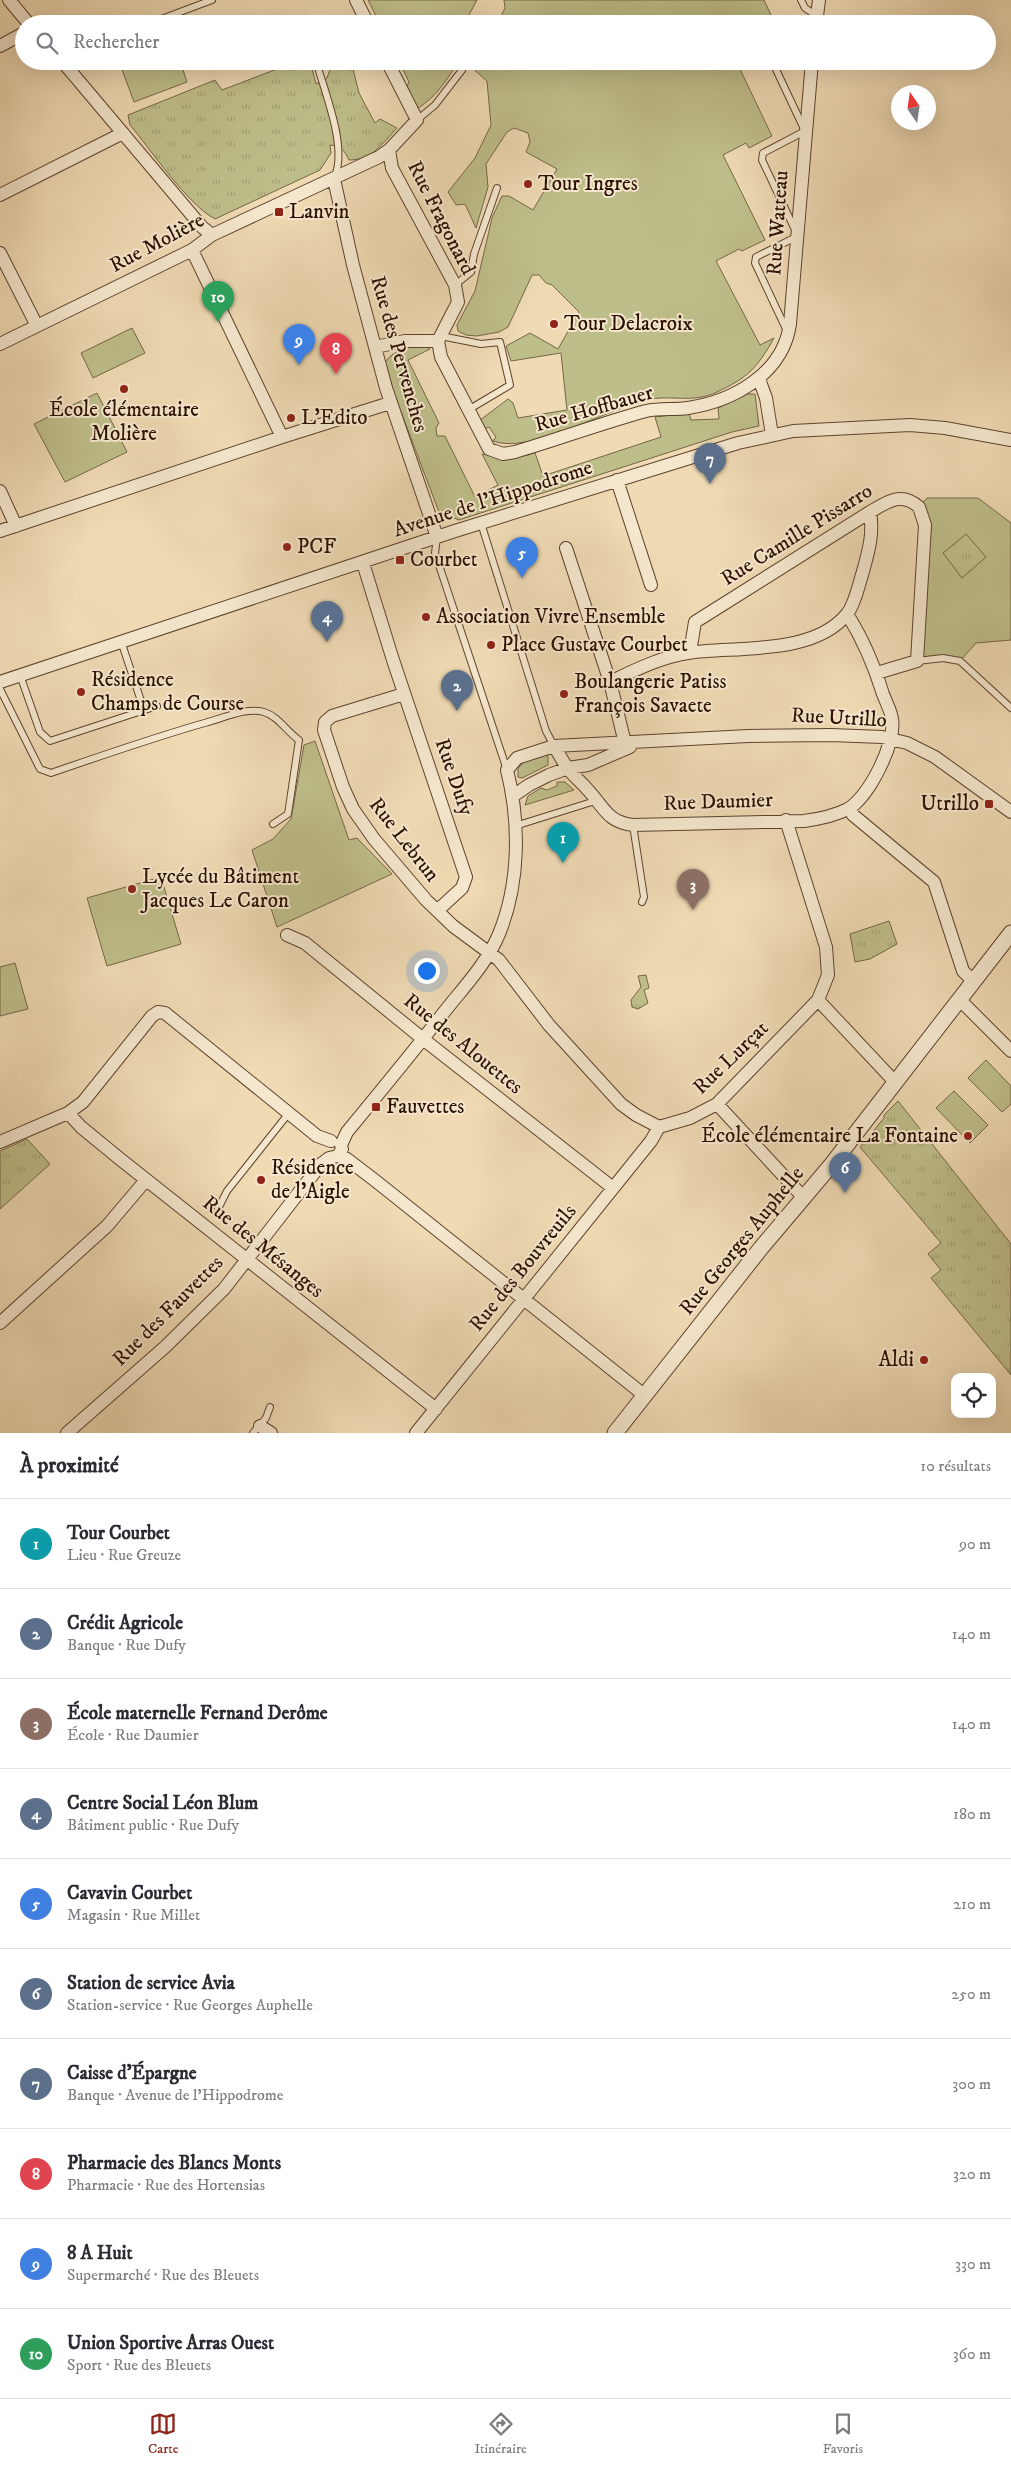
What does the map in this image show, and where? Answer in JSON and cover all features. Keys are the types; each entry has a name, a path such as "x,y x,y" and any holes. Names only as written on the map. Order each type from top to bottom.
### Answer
{"street":[{"path":"9,0 22,15"},
{"path":"356,0 364,15"},
{"path":"818,15 819,0"},
{"path":"0,46 15,38"},
{"path":"70,70 202,227 212,235"},
{"path":"392,70 417,120"},
{"name":"Rue Watteau","path":"759,379 775,361 789,334 811,70"},
{"name":"Rue Fragonard","path":"417,120 389,150 392,168 455,285 458,302 439,338"},
{"path":"0,195 123,133"},
{"name":"Rue Molière","path":"0,344 192,250 212,235 304,191 334,179 389,150"},
{"name":"Rue des Pervenches","path":"334,179 353,265 390,404 438,537"},
{"path":"192,250 282,437"},
{"path":"0,253 37,326"},
{"path":"375,347 405,341 439,338 441,357 468,410"},
{"path":"759,379 766,398 772,435"},
{"name":"Rue Hoffbauer","path":"468,410 485,443 493,452 515,452 649,410 686,408 724,400 759,379"},
{"path":"0,531 282,437 390,404"},
{"name":"Avenue de l'Hippodrome","path":"0,682 480,523 720,448 772,435 839,428 910,425 945,428 1011,440"},
{"path":"618,480 651,585"},
{"path":"0,491 16,526"},
{"name":"Rue Camille Pissarro","path":"690,652 695,622 870,512 892,500 904,498 918,507 923,517 924,533 917,661"},
{"path":"610,682 670,656 690,652 773,647 804,640 826,631 847,614 857,590 871,542 873,529 870,512"},
{"path":"566,548 610,682 625,743"},
{"name":"Rue Dufy","path":"363,563 404,694 466,877 462,888 438,910"},
{"path":"847,614 862,638 877,673 892,719 891,740"},
{"path":"877,673 917,661"},
{"name":"Rue Lebrun","path":"404,694 332,716 325,722 324,730 343,787 364,826 426,900 453,926 489,953"},
{"name":"Rue Utrillo","path":"507,770 517,758 554,746 831,735 907,743 935,757 1011,812"},
{"name":"Rue Daumier","path":"554,746 568,768 606,813 620,824 633,825 824,818 849,808 868,787 891,740"},
{"name":"Rue Utrillo","path":"513,796 529,785 568,768 588,765 645,742"},
{"name":"Rue des Fauvettes","path":"67,1433 165,1347 224,1288 423,1039 489,953 499,934 510,898 514,873 515,826 513,796 507,770"},
{"path":"849,808 853,815 934,882 963,971 973,981"},
{"name":"Rue Lurçat","path":"659,1127 690,1118 717,1104 818,1000 828,975 826,947 786,820"},
{"name":"Rue Georges Auphelle","path":"615,1433 804,1198 1011,933"},
{"name":"Rue des Alouettes","path":"287,935 305,943 423,1039 613,1188"},
{"path":"489,953 498,960 549,1025 621,1104 636,1115 659,1127"},
{"path":"959,999 1011,1051"},
{"path":"818,1000 894,1081"},
{"path":"0,1142 68,1113 83,1102 152,1016 158,1012 165,1013 644,1395"},
{"path":"717,1104 804,1198"},
{"name":"Rue des Mésanges","path":"68,1113 81,1128 436,1409"},
{"name":"Rue des Bouvreuils","path":"416,1433 613,1188 659,1127"},
{"path":"0,1323 107,1226 146,1180"},
{"path":"257,1430 272,1433"}],"lane":[{"path":"172,15 212,0"},
{"path":"801,0 804,8 812,15"},
{"path":"318,70 338,146 340,164 334,179"},
{"path":"417,120 435,104 462,70"},
{"path":"776,70 805,132 763,153 762,160 798,236 756,257 755,263 789,334"},
{"path":"455,285 471,272 474,254 497,188"},
{"path":"439,338 481,344 500,342 510,384 468,410"},
{"path":"480,523 546,731 554,746"},
{"path":"438,537 435,553 507,770"},
{"path":"120,641 144,710"},
{"path":"917,661 944,658 960,661 1011,708"},
{"path":"20,675 40,732 50,741 157,706"},
{"path":"0,689 40,769 51,773 154,738 242,712 264,712 278,720 288,732 299,740 288,814 273,824"},
{"path":"515,826 595,801"},
{"path":"633,825 644,897 642,902"},
{"path":"216,1213 227,1192 290,1112"},
{"path":"257,1430 270,1407"}],"green space":[{"path":"368,0 477,0 469,15 376,15"},
{"path":"504,0 764,0 771,15 502,15 505,8"},
{"path":"122,70 183,70 187,82 134,102"},
{"path":"274,70 312,70 316,84 327,78 330,70 353,70 359,93 375,123 380,119 397,128 371,154 357,159 349,160 342,149 330,145 331,153 320,170 215,219 193,202 170,176 130,125 128,115 215,80 222,90"},
{"path":"403,70 452,70 441,87 418,108 406,88 409,82"},
{"path":"474,70 740,70 772,136 749,148 746,143 723,155 765,240 742,251 739,249 716,261 760,345 774,338 751,371 737,381 708,396 646,400 547,437 527,442 508,444 493,441 496,437 489,427 482,430 479,421 508,399 513,403 518,418 567,410 561,353 511,361 506,346 530,333 558,349 579,312 552,285 546,283 539,275 532,275 508,327 499,332 477,336 466,335 458,331 457,325 475,291 492,218 502,196 509,196 533,210 557,169 526,152 530,142 528,133 514,128 507,132 486,164 488,187 476,228 465,204 456,205 448,192 475,158 491,125 487,81"},
{"path":"132,328 145,353 93,378 81,353"},
{"path":"424,345 430,349 408,360 439,423 436,428 437,436 445,436 475,497 498,485 482,454 505,458 535,453 543,476 661,437 655,417 689,413 691,420 719,419 718,408 747,394 755,394 759,426 732,432 459,520 439,512 395,396 385,362 398,351"},
{"path":"97,393 127,452 65,482 34,424"},
{"path":"927,498 978,498 1011,523 1011,640 976,643 960,661 917,661 923,566 919,507"},
{"path":"966,534 986,557 962,578 943,553"},
{"path":"315,741 349,840 357,838 392,874 277,927 252,850 273,839 291,819 304,745"},
{"path":"541,754 548,756 548,765 522,778 518,777 518,768 525,761"},
{"path":"557,782 565,782 574,790 525,805 528,796 541,788 547,790 557,786"},
{"path":"161,877 181,944 107,966 87,898"},
{"path":"889,921 897,944 870,959 855,962 850,934"},
{"path":"15,963 28,1009 0,1016 0,967"},
{"path":"646,975 649,988 644,990 648,1003 638,1009 632,1007 631,1000 641,987 638,976"},
{"path":"986,1060 1011,1086 1011,1104 1002,1112 968,1078"},
{"path":"954,1091 988,1125 970,1143 936,1108"},
{"path":"898,1101 1011,1244 1011,1375 931,1278 941,1270 928,1254 941,1243 860,1147 884,1118 884,1115"},
{"path":"27,1139 50,1164 0,1209 0,1151"}],"place":[{"name":"Tour Ingres","path":"528,184"},
{"name":"Lanvin","path":"279,212"},
{"name":"Union Sportive Arras Ouest","path":"218,322"},
{"name":"Tour Delacroix","path":"554,324"},
{"name":"8 A Huit","path":"299,365"},
{"name":"Pharmacie des Blancs Monts","path":"336,374"},
{"name":"École élémentaire Molière","path":"124,389"},
{"name":"L'Edito","path":"291,418"},
{"name":"Caisse d'Épargne","path":"710,484"},
{"name":"PCF","path":"287,547"},
{"name":"Courbet","path":"400,560"},
{"name":"Cavavin Courbet","path":"522,578"},
{"name":"Association Vivre Ensemble","path":"426,617"},
{"name":"Centre Social Léon Blum","path":"327,642"},
{"name":"Place Gustave Courbet","path":"491,645"},
{"name":"Résidence Champs de Course","path":"81,692"},
{"name":"Boulangerie Patiss François Savaete","path":"564,694"},
{"name":"Crédit Agricole","path":"457,711"},
{"name":"Utrillo","path":"989,804"},
{"name":"Tour Courbet","path":"563,863"},
{"name":"Lycée du Bâtiment Jacques Le Caron","path":"132,889"},
{"name":"École maternelle Fernand Derôme","path":"693,910"},
{"name":"Fauvettes","path":"376,1107"},
{"name":"École élémentaire La Fontaine","path":"968,1136"},
{"name":"Résidence de l'Aigle","path":"261,1180"},
{"name":"Station de service Avia","path":"845,1193"},
{"name":"Aldi","path":"924,1360"}]}
